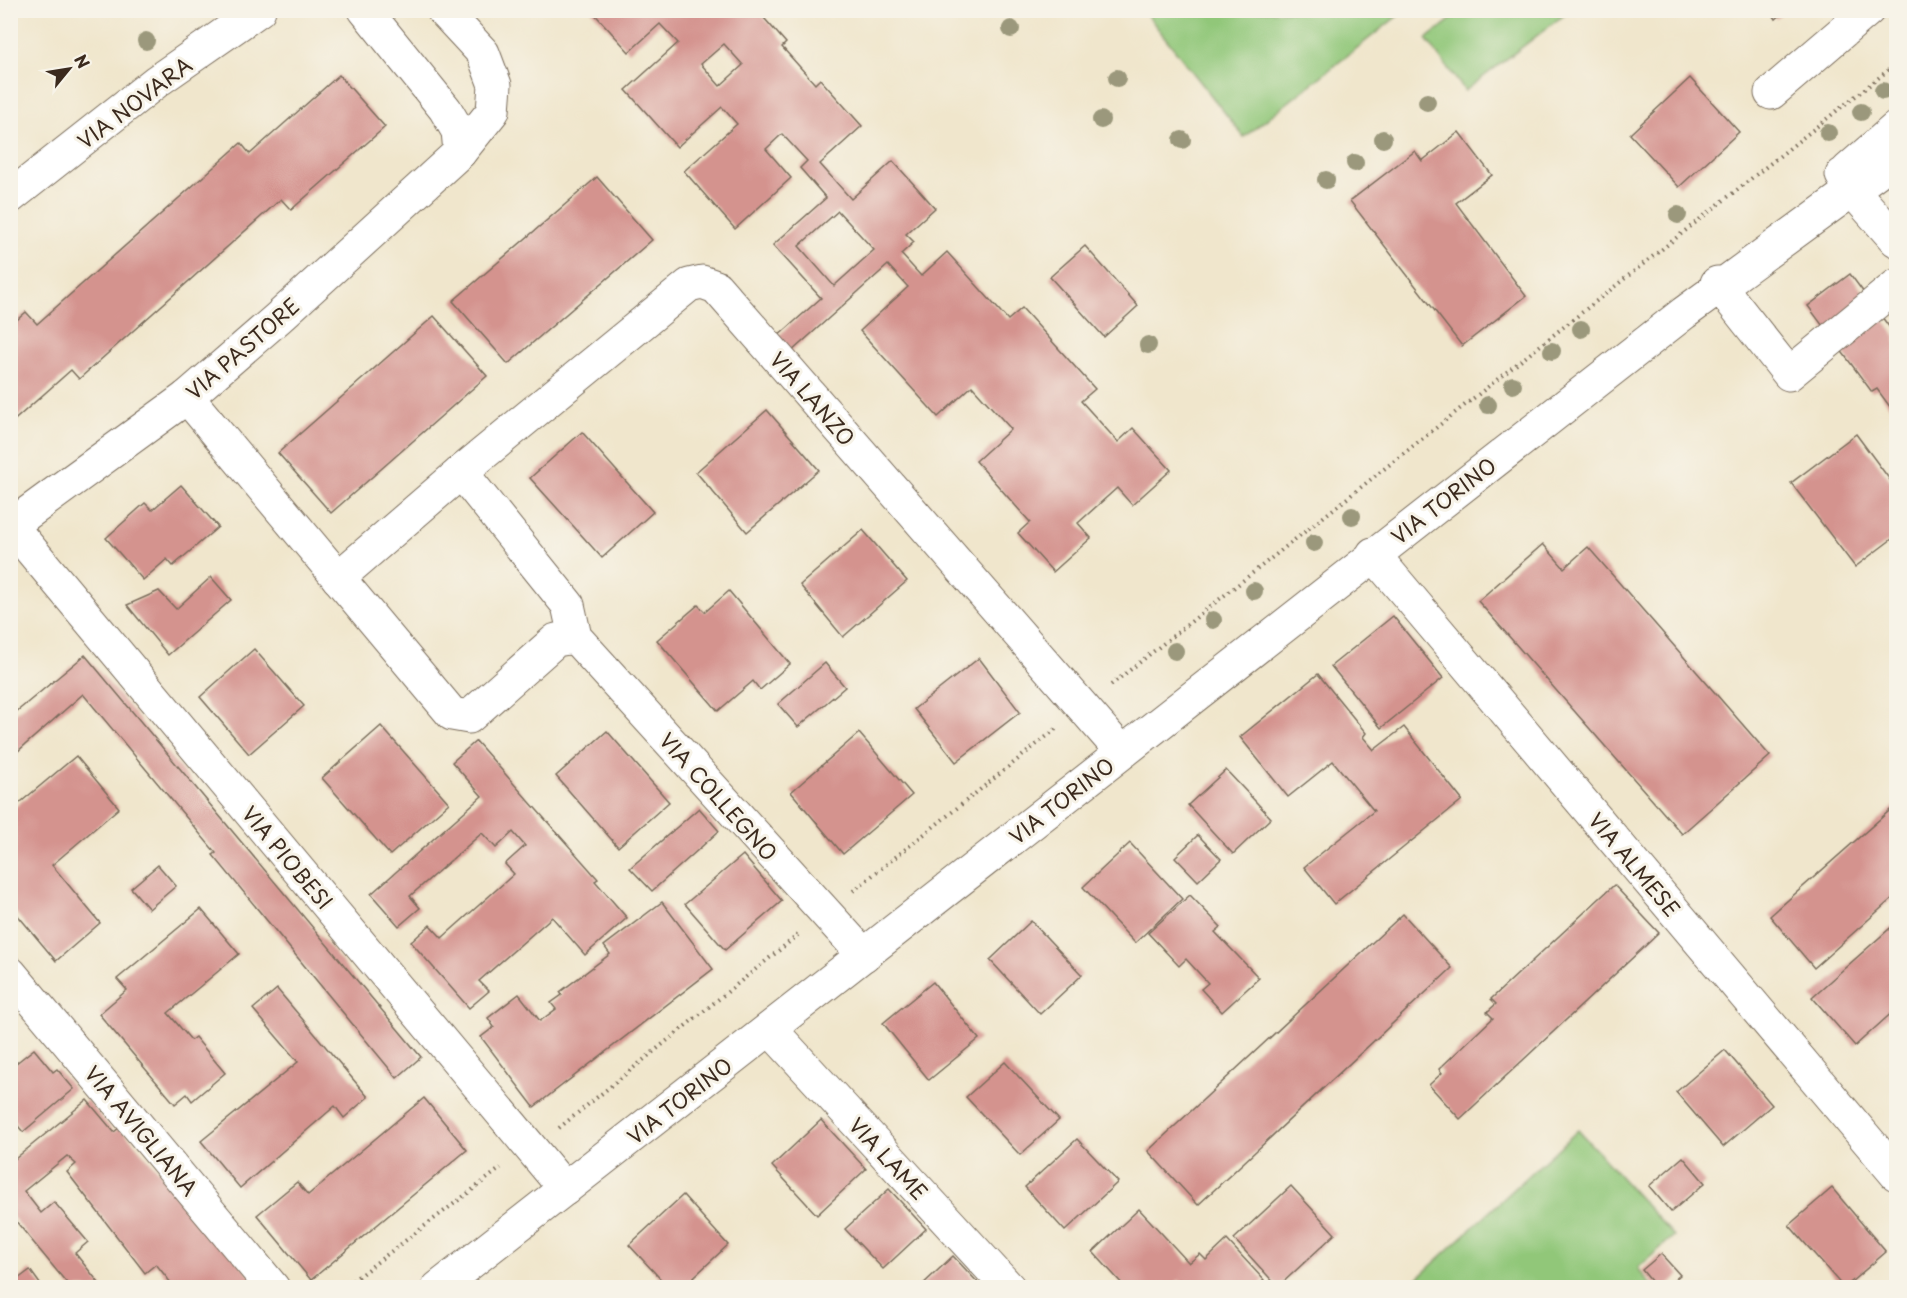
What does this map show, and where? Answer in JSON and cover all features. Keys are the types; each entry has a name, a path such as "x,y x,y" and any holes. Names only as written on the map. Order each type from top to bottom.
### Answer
{"street":[{"name":"VIA NOVARA","path":"10,197 157,81 259,10"},
{"path":"365,10 445,109 458,131 460,152"},
{"name":"VIA PASTORE","path":"11,526 187,397 460,152 493,111 495,85 483,53 443,10"},
{"path":"1771,93 1868,10"},
{"path":"1847,183 1896,128"},
{"path":"1847,183 1896,158"},
{"path":"1847,183 1896,240"},
{"name":"VIA TORINO","path":"438,1287 1847,183"},
{"name":"VIA LANZO","path":"338,578 461,472 689,285 702,282 716,287 1122,752"},
{"path":"1718,285 1789,374 1896,286"},
{"path":"187,397 452,714 469,717 556,640 575,637 568,605 461,472"},
{"name":"VIA PIOBESI","path":"11,526 565,1189"},
{"name":"VIA ALMESE","path":"1373,554 1896,1174"},
{"name":"VIA COLLEGNO","path":"575,637 864,955"},
{"name":"VIA AVIGLIANA","path":"10,974 273,1287"},
{"name":"VIA LAME","path":"770,1029 1009,1287"}],"path":[{"path":"343,1287 486,1179 560,1127 825,913 1896,64"}],"green space":[{"path":"1569,10 1465,91 1426,39 1462,11"},
{"path":"1144,11 1404,11 1244,137"},
{"path":"1578,1130 1674,1236 1638,1268 1652,1287 1408,1287"}],"building":[{"path":"591,10 738,10 739,12 757,10 786,43 782,47 815,84 820,79 862,126 820,164 851,199 893,161 935,208 906,234 914,242 901,254 921,276 947,252 1008,320 1022,308 1095,389 1081,401 1118,442 1133,428 1171,470 1132,505 1117,488 1078,523 1091,538 1053,572 1018,533 1030,522 976,461 1011,429 972,386 938,417 860,331 908,287 888,265 791,352 777,337 821,298 773,245 826,198 800,168 807,161 782,134 766,149 791,178 735,229 684,171 737,124 722,107 677,147 626,90 678,43 660,24 629,52","holes":["724,44 743,65 720,86 701,64","838,211 874,250 834,286 799,246"]},
{"path":"1770,10 1786,10 1776,19"},
{"path":"339,75 385,127 291,210 281,199 79,379 71,370 10,424 10,326 26,312 37,324 241,143 250,154"},
{"path":"1690,78 1739,132 1679,187 1630,134"},
{"path":"1459,132 1492,175 1456,203 1526,296 1462,346 1350,201 1415,151 1422,161"},
{"path":"597,177 652,240 508,364 453,301"},
{"path":"1085,246 1138,306 1104,337 1050,277"},
{"path":"1850,274 1896,336 1896,415 1877,389 1872,392 1808,306"},
{"path":"434,316 487,376 331,513 278,453"},
{"path":"767,410 819,470 747,532 696,472"},
{"path":"582,432 653,512 602,558 530,478"},
{"path":"1856,434 1896,488 1896,536 1855,567 1791,483"},
{"path":"181,485 218,527 173,566 167,559 143,580 106,538 145,503 152,510"},
{"path":"863,530 907,581 843,637 800,585"},
{"path":"1543,544 1564,568 1588,547 1770,756 1682,834 1478,601"},
{"path":"211,577 231,600 168,655 127,605 159,591 176,609"},
{"path":"729,591 790,664 760,690 753,681 718,711 657,640 698,605 705,612"},
{"path":"1393,616 1443,678 1381,728 1331,666"},
{"path":"254,649 304,706 249,754 200,697"},
{"path":"85,655 421,1057 397,1078 213,855 216,853 83,694 10,758 10,717"},
{"path":"979,658 1020,712 956,762 914,709"},
{"path":"825,663 845,687 798,727 778,704"},
{"path":"1318,674 1366,733 1363,737 1374,750 1404,727 1462,800 1334,904 1304,867 1374,811 1333,761 1288,797 1240,737"},
{"path":"381,726 449,803 390,855 322,778"},
{"path":"607,731 669,802 618,847 556,776"},
{"path":"859,733 912,795 843,854 791,792"},
{"path":"476,741 598,879 595,881 627,918 585,955 552,917 479,981 489,991 469,1008 411,942 430,925 442,938 514,874 505,864 525,846 513,832 496,848 482,833 410,896 420,908 399,926 371,894 482,796 452,762"},
{"path":"76,756 119,808 52,865 100,923 56,961 10,906 10,811"},
{"path":"1226,770 1271,818 1233,854 1188,805"},
{"path":"1896,805 1896,895 1814,968 1770,916"},
{"path":"699,808 719,831 652,891 630,868"},
{"path":"1198,835 1221,859 1198,881 1175,857"},
{"path":"1130,843 1182,899 1135,943 1083,887"},
{"path":"743,855 782,901 725,950 685,904"},
{"path":"158,865 176,886 149,909 131,888"},
{"path":"1614,885 1659,933 1460,1119 1429,1085 1442,1073 1439,1069 1493,1018 1487,1012 1496,1004 1491,999"},
{"path":"1190,895 1221,927 1215,932 1259,978 1222,1012 1201,989 1208,983 1186,959 1179,966 1148,933"},
{"path":"662,902 713,969 534,1107 481,1037 494,1027 488,1018 519,994 540,1021 556,1009 551,1003 562,995 560,992 610,954 604,946"},
{"path":"201,909 239,954 168,1013 191,1040 195,1037 225,1073 192,1101 187,1094 175,1104 99,1014 127,990 117,979"},
{"path":"1403,914 1452,968 1198,1205 1148,1151"},
{"path":"1031,921 1082,975 1040,1014 990,960"},
{"path":"1896,923 1896,1009 1855,1046 1812,997"},
{"path":"933,982 979,1039 929,1080 883,1023"},
{"path":"277,989 368,1097 344,1118 335,1106 240,1188 201,1141 298,1062 253,1009"},
{"path":"34,1049 53,1072 57,1069 74,1089 23,1132 13,1120 10,1122 10,1068"},
{"path":"1725,1050 1772,1105 1723,1147 1676,1092"},
{"path":"1005,1062 1059,1120 1020,1155 966,1097"},
{"path":"424,1098 467,1150 311,1280 257,1215 297,1182 308,1195"},
{"path":"87,1100 114,1132 120,1127 261,1288 175,1288 156,1264 145,1273 67,1172 76,1164 67,1156 24,1191 41,1213 54,1202 88,1242 75,1253 103,1288 71,1288 10,1214 10,1163"},
{"path":"821,1120 866,1169 817,1215 772,1166"},
{"path":"1077,1139 1118,1182 1065,1231 1025,1187"},
{"path":"1683,1157 1705,1183 1671,1212 1649,1186"},
{"path":"1291,1186 1335,1234 1278,1287 1234,1239"},
{"path":"1832,1188 1886,1252 1844,1288 1789,1225"},
{"path":"889,1189 926,1229 883,1269 845,1229"},
{"path":"683,1195 728,1245 682,1288 669,1288 629,1245"},
{"path":"1139,1209 1189,1263 1200,1254 1206,1260 1227,1240 1264,1280 1256,1288 1185,1288 1179,1280 1171,1288 1126,1288 1093,1252"},
{"path":"1661,1254 1680,1275 1665,1288 1657,1288 1642,1270"},
{"path":"953,1256 983,1288 919,1288"},
{"path":"30,1270 43,1288 10,1288 10,1285"}]}
